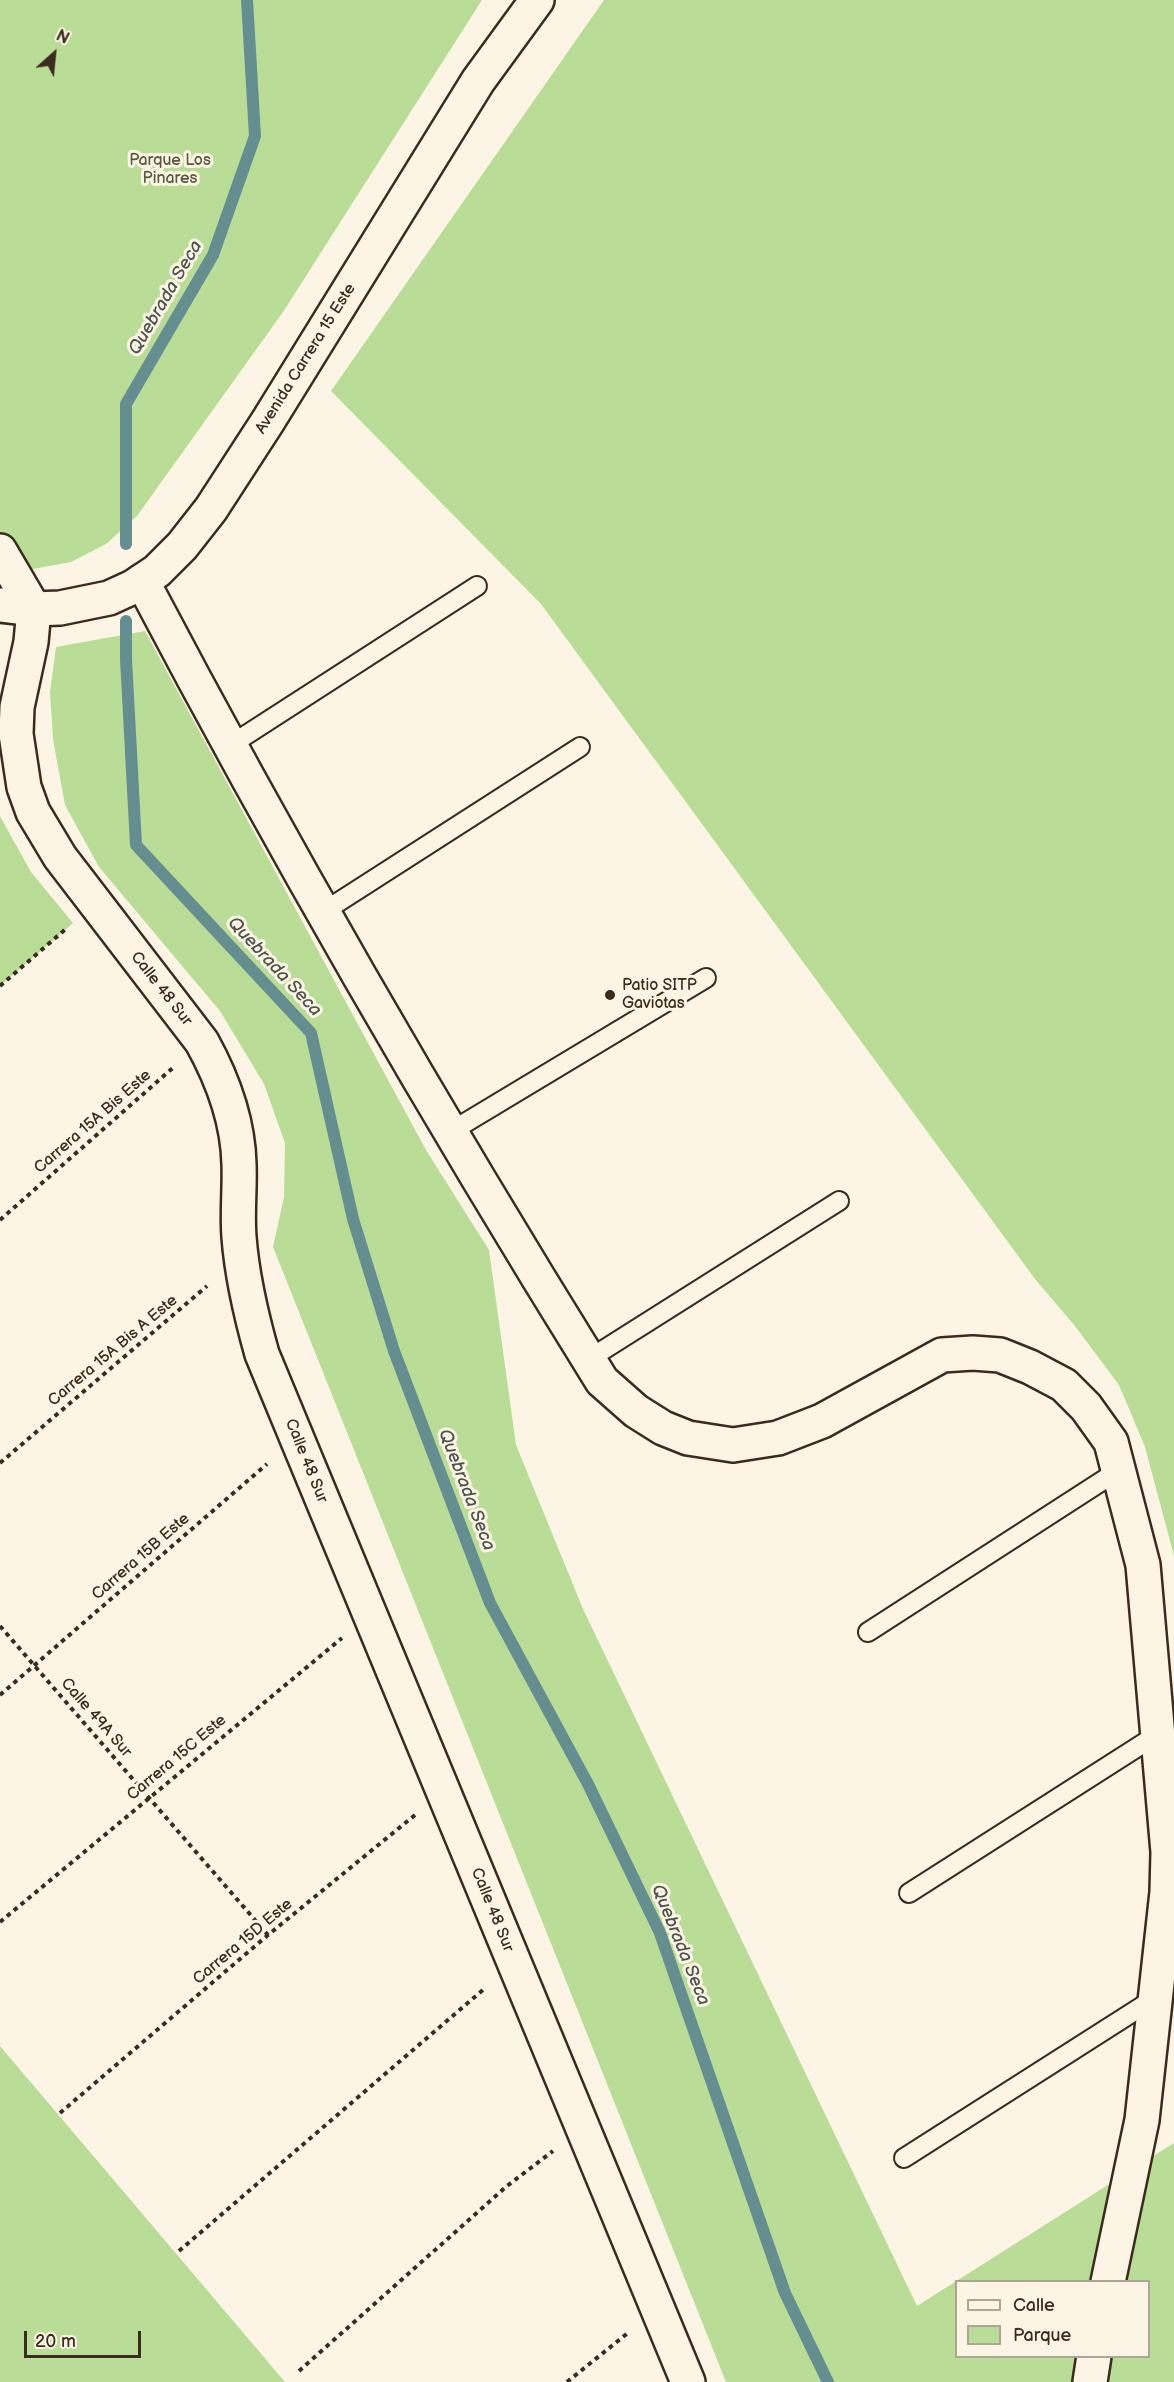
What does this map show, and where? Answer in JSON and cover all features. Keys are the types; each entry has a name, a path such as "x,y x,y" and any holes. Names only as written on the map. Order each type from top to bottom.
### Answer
{"street":[{"name":"Avenida Carrera 15 Este","path":"0,605 34,609 82,605 109,598 157,572 182,546 211,509 280,401 478,81 537,0"},
{"path":"0,551 34,609"},
{"path":"142,581 229,746 323,912 450,1131 602,1381 636,1411 663,1428 688,1438 733,1445 778,1438 822,1421 942,1355 1000,1354 1064,1385 1086,1407 1111,1442 1143,1565 1168,1852 1167,1892 1142,2120 1108,2280"},
{"name":"Calle 48 Sur","path":"34,609 31,642 17,707 16,734 20,769 33,812 45,835 95,904 202,1042 218,1071 237,1132 241,1257 251,1315 262,1354 688,2382"},
{"path":"1090,2382 1094,2358"}],"lane":[{"path":"229,746 477,586"},
{"path":"323,912 580,747"},
{"path":"450,1131 706,978"},
{"path":"588,1359 839,1201"},
{"path":"868,1632 1119,1470"},
{"path":"909,1893 1158,1734"},
{"path":"904,2158 1155,1998"}],"path":[{"path":"0,986 95,904"},
{"name":"Carrera 15A Bis Este","path":"0,1220 202,1042"},
{"name":"Carrera 15A Bis A Este","path":"0,1463 241,1257"},
{"name":"Carrera 15B Este","path":"0,1695 297,1438"},
{"name":"Carrera 15C Este","path":"0,1922 370,1615"},
{"name":"Calle 49A Sur","path":"0,1626 268,1935"},
{"name":"Carrera 15D Este","path":"60,2113 268,1935 443,1791"},
{"path":"179,2251 514,1963"},
{"path":"299,2371 507,2186 583,2129"},
{"path":"567,2382 658,2309"}],"green space":[{"name":"Parque Los Pinares","path":"0,0 482,0 283,312 137,516 106,544 71,562 33,569 0,564"},
{"path":"604,0 1174,0 1174,1556 1145,1447 1119,1385 1075,1326 1035,1279 541,604 331,391"},
{"path":"145,631 426,1150 489,1250 516,1445 583,1609 917,2306 955,2282 955,2358 1150,2358 1150,2280 958,2280 1174,2143 1174,2382 726,2382 273,1247 284,1197 285,1143 264,1084 220,1011 99,867 65,805 53,739 50,692 56,647"},
{"path":"0,816 31,872 73,923 0,986"},
{"path":"0,2046 285,2382 0,2382"}],"waterway":[{"name":"Quebrada Seca","path":"126,544 126,404 213,255 255,136 247,0"},
{"name":"Quebrada Seca","path":"126,621 136,845 311,1033 353,1219 394,1351 490,1603 588,1784 660,1933 785,2293 828,2382"}],"place":[{"name":"Patio SITP Gaviotas","path":"610,995"}]}
